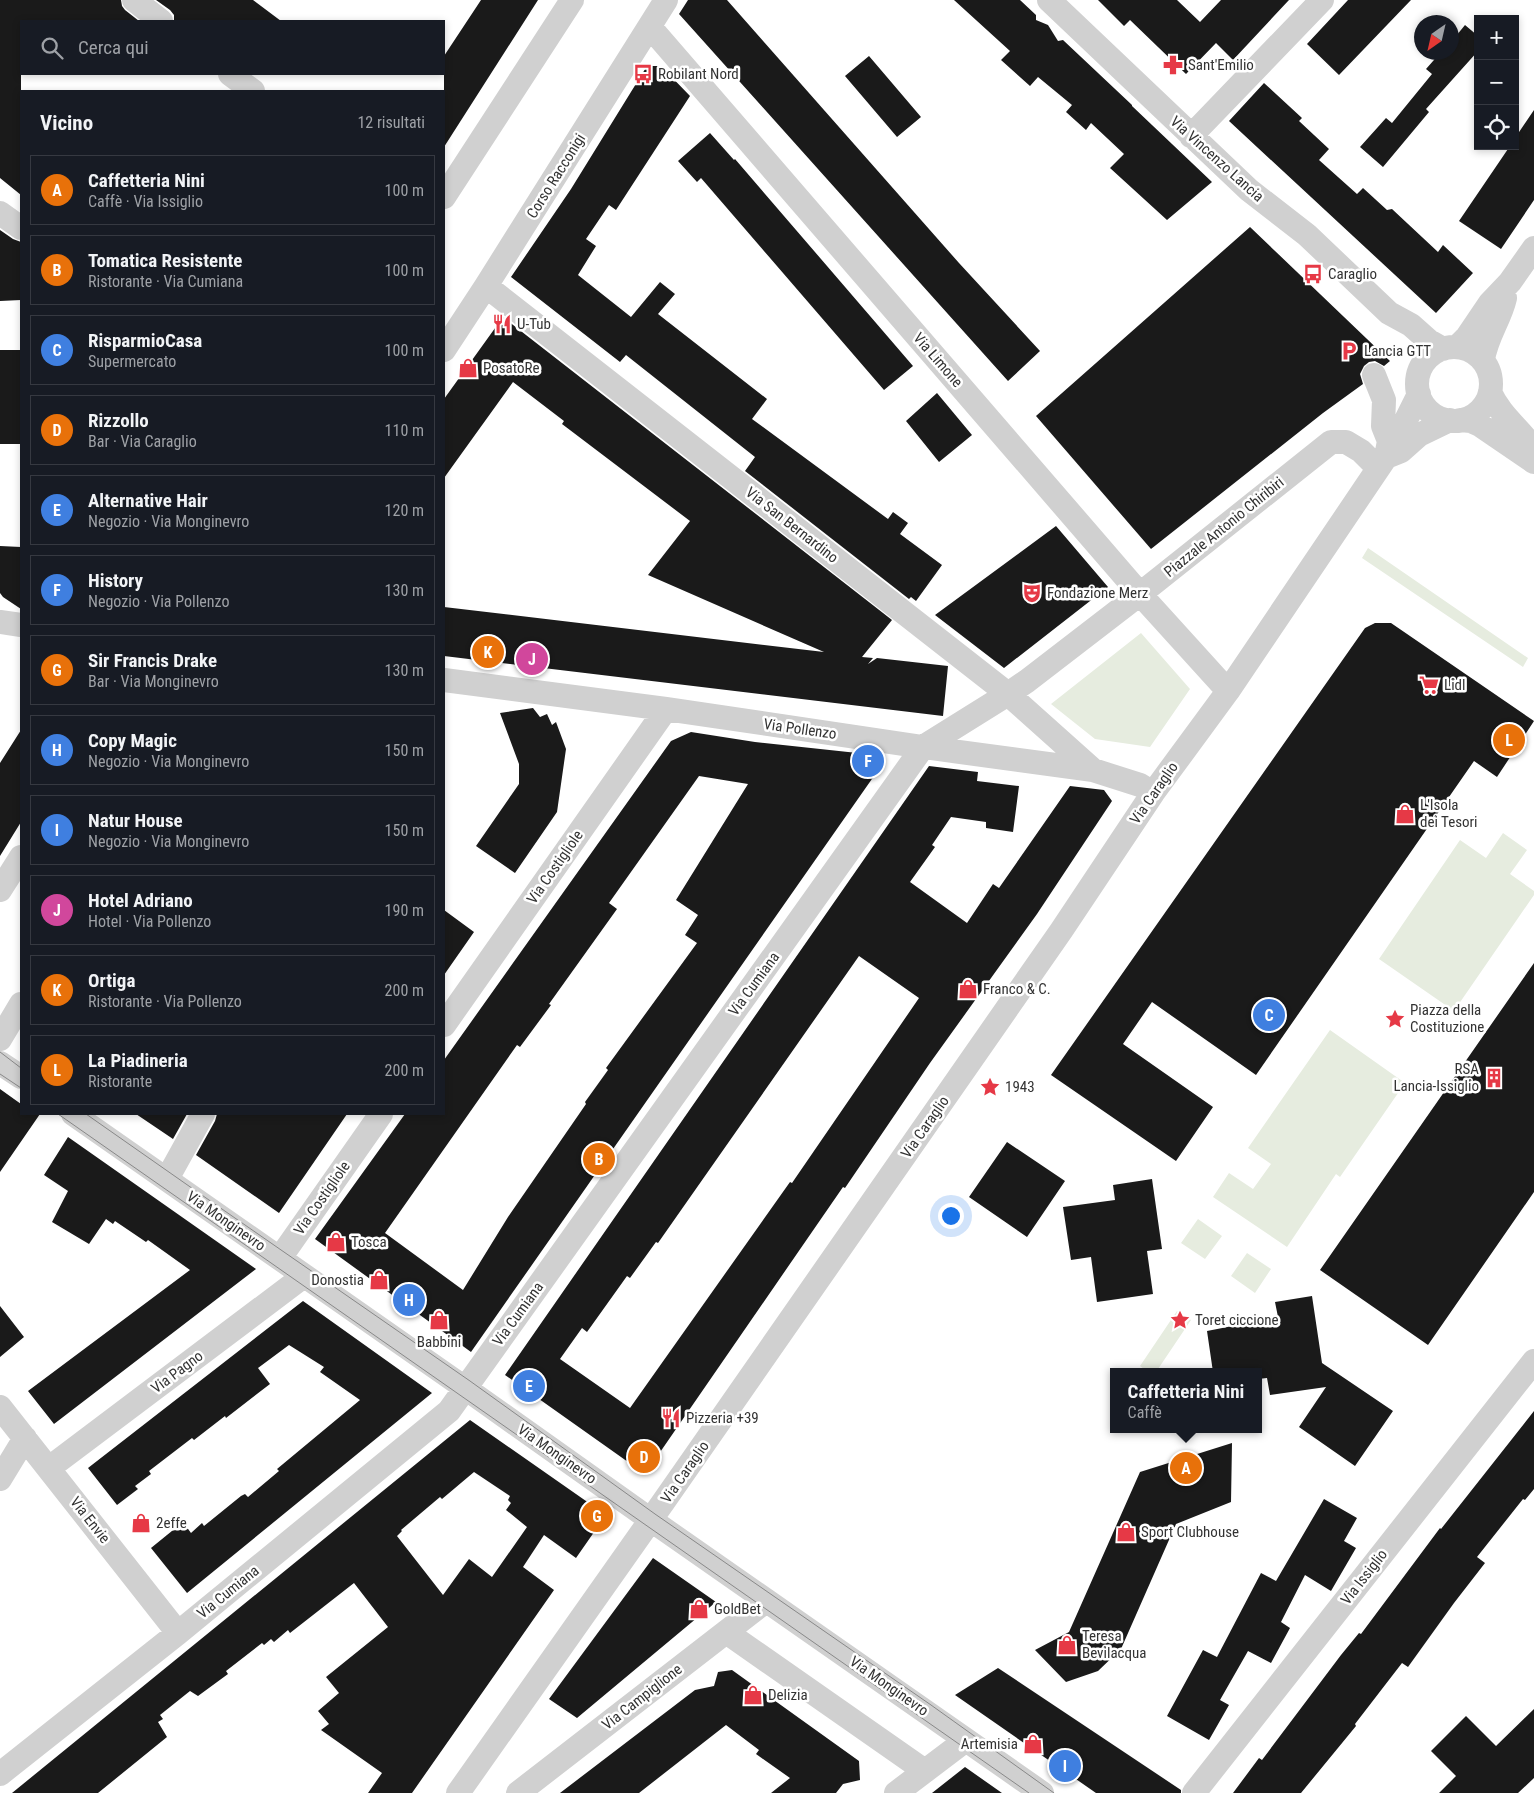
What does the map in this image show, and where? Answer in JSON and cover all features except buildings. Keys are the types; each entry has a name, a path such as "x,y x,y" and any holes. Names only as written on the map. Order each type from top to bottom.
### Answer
{"street":[{"path":"134,0 160,20"},
{"path":"445,195 572,0"},
{"name":"Corso Racconigi","path":"445,348 666,0"},
{"name":"Via Vincenzo Lancia","path":"1049,0 1249,190 1307,234 1389,312 1411,325 1429,341 1450,348"},
{"path":"1191,136 1322,0"},
{"name":"Via Limone","path":"650,28 1140,594 1228,691"},
{"path":"231,75 252,90"},
{"path":"0,213 20,227"},
{"path":"1531,260 1490,303 1466,337 1450,348 1428,357 1419,380 1430,410 1439,417 1471,421 1480,425 1534,462"},
{"path":"1483,360 1484,350 1502,310 1510,282"},
{"name":"Via San Bernardino","path":"486,286 1008,694 1093,770"},
{"name":"Via Vincenzo Lancia","path":"1389,312 1413,350 1419,380"},
{"path":"1450,348 1464,348 1483,360 1489,370 1491,381 1490,392 1486,402 1479,411 1470,417 1455,420"},
{"path":"1384,456 1384,400 1374,375 1384,382 1419,380"},
{"name":"Via Caraglio","path":"458,1793 1062,931 1153,793 1228,691 1405,422 1419,380"},
{"path":"1490,392 1495,403 1534,449"},
{"name":"Via Caraglio","path":"1384,456 1401,451 1419,435 1455,420"},
{"name":"Piazzale Antonio Chiribiri","path":"923,747 1008,694 1140,594 1331,442 1346,442 1361,451 1384,456"},
{"path":"0,622 20,625"},
{"name":"Via Pollenzo","path":"445,680 666,709 1093,770 1140,785 1153,793"},
{"name":"Via Costigliole","path":"445,1024 666,709"},
{"name":"Via Cumiana","path":"0,1774 178,1633 448,1411 923,747"},
{"path":"0,890 20,859"},
{"path":"0,1039 20,1006"},
{"path":"0,1063 20,1076"},
{"name":"Via Monginevro","path":"74,1115 1042,1793"},
{"path":"167,1179 202,1115"},
{"name":"Via Costigliole","path":"280,1258 380,1115"},
{"name":"Via Pagno","path":"49,1468 304,1276"},
{"name":"Via Issiglio","path":"1194,1793 1534,1361"},
{"name":"Via Envie","path":"0,1407 178,1633"},
{"path":"0,1478 25,1438"},
{"name":"Via Campiglione","path":"518,1793 766,1601"},
{"path":"726,1632 925,1771"},
{"path":"896,1793 966,1740"}],"shaded area":[{"path":"1368,548 1528,658 1523,667 1362,558"},
{"path":"1141,633 1190,689 1150,747 1095,739 1051,704"},
{"path":"1503,833 1527,850 1510,874 1534,891 1534,895 1454,1011 1379,959 1460,840 1486,858"},
{"path":"1330,1030 1405,1083 1340,1177 1336,1174 1287,1247 1213,1197 1229,1173 1253,1189 1271,1164 1248,1148"},
{"path":"1198,1219 1222,1236 1205,1259 1181,1243"},
{"path":"1247,1253 1271,1269 1255,1293 1231,1276"},
{"path":"1177,1311 1191,1320 1159,1368 1143,1368 1140,1366"}],"tram line":[{"path":"0,1052 20,1067"},
{"path":"0,1074 20,1087"},
{"path":"59,1115 1029,1793"},
{"path":"87,1115 470,1381 655,1514 931,1705 1054,1793"}],"place":[{"name":"Sant'Emilio","path":"1173,65"},
{"name":"Robilant Nord","path":"643,74"},
{"name":"Caraglio","path":"1313,274"},
{"name":"U-Tub","path":"502,324"},
{"name":"Lancia GTT","path":"1349,351"},
{"name":"PosatoRe","path":"468,368"},
{"name":"Fondazione Merz","path":"1032,593"},
{"name":"Ortiga","path":"488,652"},
{"name":"Hotel Adriano","path":"532,659"},
{"name":"Lidl","path":"1429,685"},
{"name":"La Piadineria","path":"1509,740"},
{"name":"History","path":"868,761"},
{"name":"L'Isola dei Tesori","path":"1405,814"},
{"name":"Franco & C.","path":"968,989"},
{"name":"RisparmioCasa","path":"1269,1015"},
{"name":"Piazza della Costituzione","path":"1395,1019"},
{"name":"RSA Lancia-Issiglio","path":"1494,1078"},
{"name":"1943","path":"990,1087"},
{"name":"Tomatica Resistente","path":"599,1159"},
{"name":"Tosca","path":"336,1242"},
{"name":"Donostia","path":"379,1280"},
{"name":"Copy Magic","path":"409,1300"},
{"name":"Babbini","path":"439,1320"},
{"name":"Toret ciccione","path":"1180,1320"},
{"name":"Alternative Hair","path":"529,1386"},
{"name":"Pizzeria +39","path":"671,1418"},
{"name":"Rizzollo","path":"644,1457"},
{"name":"Caffetteria Nini","path":"1186,1468"},
{"name":"Sir Francis Drake","path":"597,1516"},
{"name":"2effe","path":"141,1523"},
{"name":"Sport Clubhouse","path":"1126,1532"},
{"name":"GoldBet","path":"699,1609"},
{"name":"Teresa Bevilacqua","path":"1067,1645"},
{"name":"Delizia","path":"753,1695"},
{"name":"Artemisia","path":"1033,1744"},
{"name":"Natur House","path":"1065,1766"}]}
